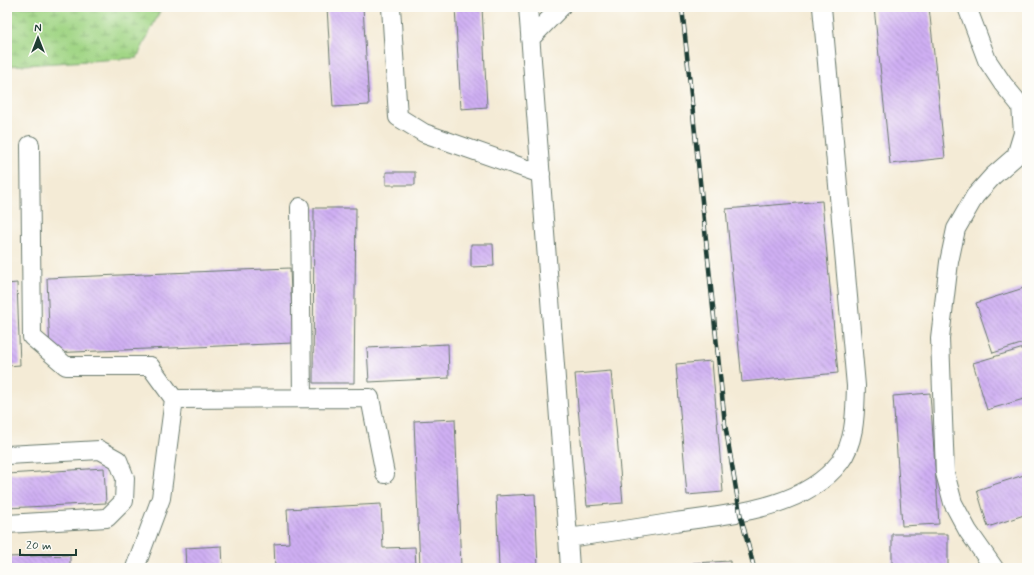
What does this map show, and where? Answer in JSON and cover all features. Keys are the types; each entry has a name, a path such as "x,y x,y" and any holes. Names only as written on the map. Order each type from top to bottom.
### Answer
{"street":[{"path":"391,7 398,117 424,133 541,174"},
{"path":"528,7 570,568"},
{"path":"530,39 561,7"},
{"path":"568,538 740,514 769,505 797,495 827,476 840,461 849,444 854,414 856,386 822,7"},
{"path":"967,7 987,60 1021,106 1023,133 1016,156 993,176 975,196 956,229 949,262 940,338 945,473 953,503 968,531 994,568"},
{"path":"30,145 32,337 66,366 150,366 174,399 161,498 135,568"},
{"path":"300,207 302,398"},
{"path":"174,399 370,398 385,474"},
{"path":"7,455 100,450 118,460 125,478 124,501 107,518 7,524"}],"green space":[{"path":"7,7 162,7 137,58 7,66"}],"building":[{"path":"327,7 363,7 369,105 333,107"},
{"path":"455,7 482,7 487,107 461,109"},
{"path":"874,7 929,7 945,158 890,164"},
{"path":"386,172 415,172 415,185 386,185"},
{"path":"822,201 838,373 742,382 726,209"},
{"path":"314,208 356,208 354,383 313,383"},
{"path":"471,244 493,244 494,266 471,267"},
{"path":"290,268 293,343 50,353 47,278"},
{"path":"17,283 20,365 7,366 7,284"},
{"path":"1027,287 1027,342 993,353 976,303"},
{"path":"448,344 449,378 369,382 367,348"},
{"path":"1027,347 1027,398 987,410 973,363"},
{"path":"712,361 723,492 687,495 676,364"},
{"path":"611,371 623,503 587,506 575,374"},
{"path":"930,393 939,524 902,526 893,396"},
{"path":"455,419 461,568 420,568 414,421"},
{"path":"104,468 106,503 7,508 7,474"},
{"path":"1027,474 1027,514 988,527 977,490"},
{"path":"535,494 538,568 499,568 496,496"},
{"path":"381,504 383,548 415,547 416,568 275,568 274,544 289,543 287,509"},
{"path":"892,534 948,534 948,568 892,568"},
{"path":"222,546 223,568 186,568 185,548"},
{"path":"70,555 70,568 7,568 7,557"},
{"path":"730,561 730,568 693,568 693,563"}],"railway":[{"path":"682,7 725,424 740,513 754,568"}]}
